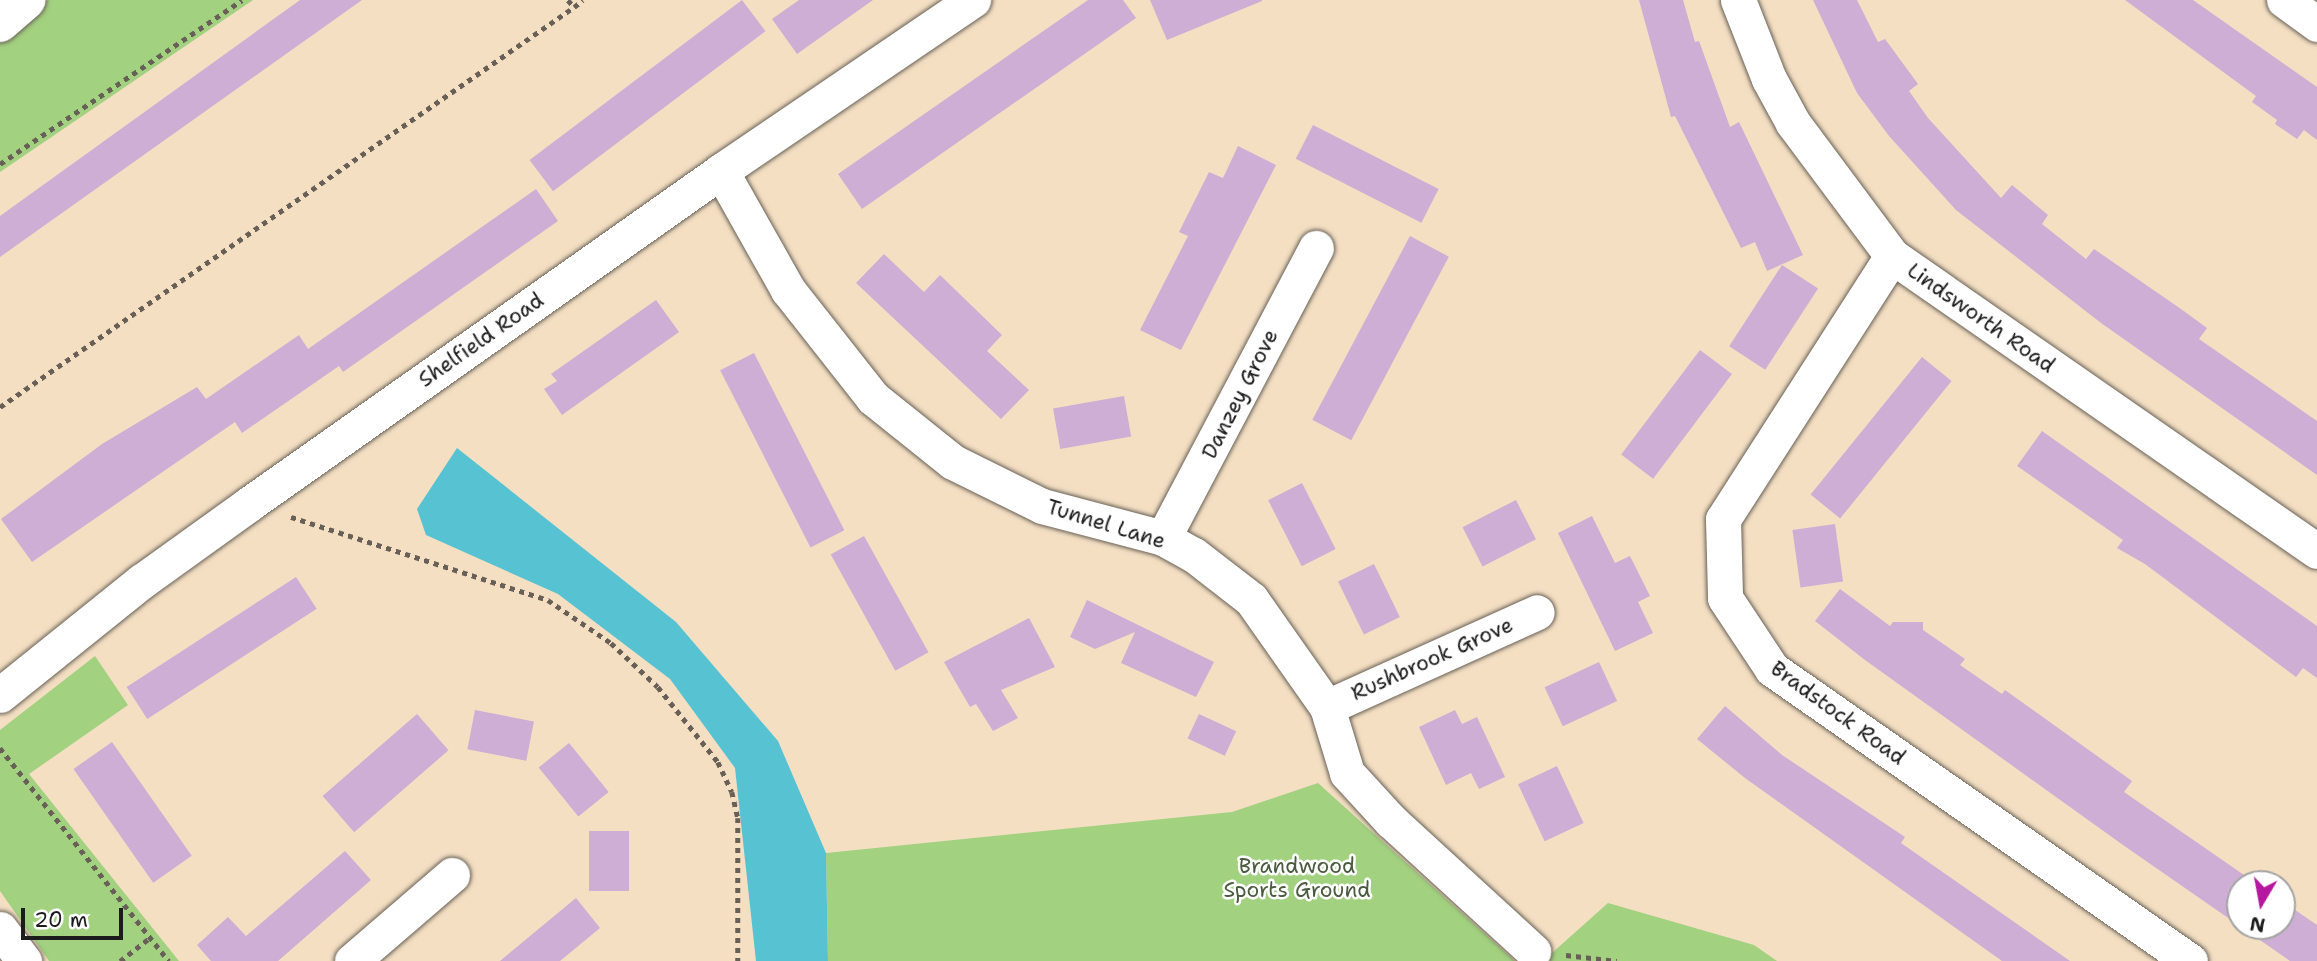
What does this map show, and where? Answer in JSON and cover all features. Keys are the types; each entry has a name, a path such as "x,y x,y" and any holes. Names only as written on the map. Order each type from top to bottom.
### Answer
{"street":[{"path":"0,23 26,0"},
{"name":"Shelfield Road","path":"0,695 142,581 249,504 720,171 973,0"},
{"name":"Lindsworth Road","path":"1738,0 1769,79 1793,123 1892,256 2317,551"},
{"path":"2284,0 2317,24"},
{"name":"Tunnel Lane","path":"720,171 788,290 873,398 953,462 1042,506 1163,538 1194,555 1251,599 1327,707 1347,773 1391,821 1533,951"},
{"name":"Danzey Grove","path":"1163,538 1316,248"},
{"name":"Bradstock Road","path":"1892,256 1723,519 1725,597 1772,669 2190,961"},
{"name":"Rushbrook Grove","path":"1327,707 1537,612"},
{"path":"352,961 452,875"},
{"path":"0,929 23,961"}],"path":[{"path":"0,164 242,0"},
{"path":"568,0 574,7"},
{"path":"0,407 583,0"},
{"path":"249,504 548,600 611,643 658,687 718,762 732,792 738,818 738,961"},
{"path":"0,748 169,961"},
{"path":"120,961 149,938"},
{"path":"1533,951 1617,961"}],"green space":[{"path":"48,0 253,0 0,172 0,43"},
{"path":"95,656 128,705 29,774 179,961 49,961 0,891 0,730"},
{"name":"Brandwood Sports Ground","path":"1318,783 1515,961 828,961 826,853 1232,812"},
{"path":"1608,903 1754,945 1777,961 1543,961"}],"water":[{"path":"457,448 676,622 778,741 826,853 828,961 756,961 735,768 670,679 558,594 426,535 417,509"}],"building":[{"path":"300,0 362,0 0,257 0,216"},
{"path":"742,0 765,31 553,191 530,160"},
{"path":"799,0 873,0 797,54 772,19"},
{"path":"1088,0 1123,0 1136,18 862,209 838,174"},
{"path":"1150,0 1262,0 1262,1 1167,40"},
{"path":"1639,0 1683,0 1695,42 1699,41 1730,127 1739,122 1803,255 1767,271 1755,242 1741,248 1675,116 1671,117"},
{"path":"1813,0 1857,0 1878,42 1885,39 1918,84 1909,91 1928,118 2001,198 2012,185 2048,215 2042,224 2086,259 2094,249 2181,309 2207,328 2199,339 2317,421 2317,475 2101,323 1956,210 1889,136 1857,93"},
{"path":"2125,0 2193,0 2317,87 2317,140 2304,130 2297,139 2275,124 2277,120 2252,102 2256,96"},
{"path":"1313,125 1439,189 1421,223 1296,159"},
{"path":"1238,146 1276,165 1181,350 1140,330 1188,236 1179,232 1209,172 1223,178"},
{"path":"536,189 558,221 343,372 339,366 242,433 235,422 32,562 1,519 102,444 197,387 206,399 299,335 308,349"},
{"path":"1410,236 1449,257 1351,440 1312,420"},
{"path":"884,254 924,292 940,275 1002,335 987,351 1029,390 1001,419 856,283"},
{"path":"1782,265 1818,288 1765,370 1729,346"},
{"path":"656,300 679,332 562,415 544,389 557,381 551,374"},
{"path":"1700,350 1732,374 1653,479 1621,455"},
{"path":"754,353 844,530 810,548 720,370"},
{"path":"1922,357 1952,381 1840,518 1811,495"},
{"path":"1124,396 1131,436 1060,449 1053,409"},
{"path":"2042,431 2317,626 2317,678 2303,668 2296,677 2145,564 2117,548 2123,540 2017,466"},
{"path":"1302,483 1336,549 1302,566 1268,500"},
{"path":"1516,500 1536,539 1483,566 1463,527"},
{"path":"1592,516 1615,563 1630,556 1650,596 1638,602 1653,633 1615,651 1558,533"},
{"path":"1835,524 1843,581 1800,587 1792,530"},
{"path":"864,536 928,652 895,671 831,554"},
{"path":"1374,564 1400,617 1364,635 1338,582"},
{"path":"296,577 317,609 147,719 127,687"},
{"path":"1840,589 1890,626 1893,622 1923,622 1923,630 1965,659 1960,665 2002,694 2005,690 2132,781 2124,792 2237,870 2226,870 2226,917 1865,660 1815,621"},
{"path":"1087,600 1214,662 1196,697 1121,663 1135,632 1095,649 1070,637"},
{"path":"1029,618 1055,667 1001,690 1018,718 993,731 976,704 970,707 944,662"},
{"path":"1599,662 1617,701 1563,726 1545,687"},
{"path":"1725,706 1782,755 1905,837 1901,843 2070,961 2002,961 1745,778 1697,739"},
{"path":"475,710 534,721 526,761 467,749"},
{"path":"1455,710 1462,724 1477,717 1505,777 1479,789 1471,773 1446,785 1419,727"},
{"path":"417,714 448,750 354,832 323,796"},
{"path":"1199,714 1236,731 1225,756 1188,738"},
{"path":"112,742 192,856 153,883 73,769"},
{"path":"569,743 609,792 578,817 539,768"},
{"path":"1557,766 1584,823 1545,841 1518,784"},
{"path":"589,831 629,831 629,891 589,891"},
{"path":"345,851 371,880 278,961 211,961 197,945 228,917 246,936"},
{"path":"576,898 600,928 560,961 500,961"},
{"path":"2296,911 2317,925 2317,961 2290,961 2260,940 2296,940"}]}
